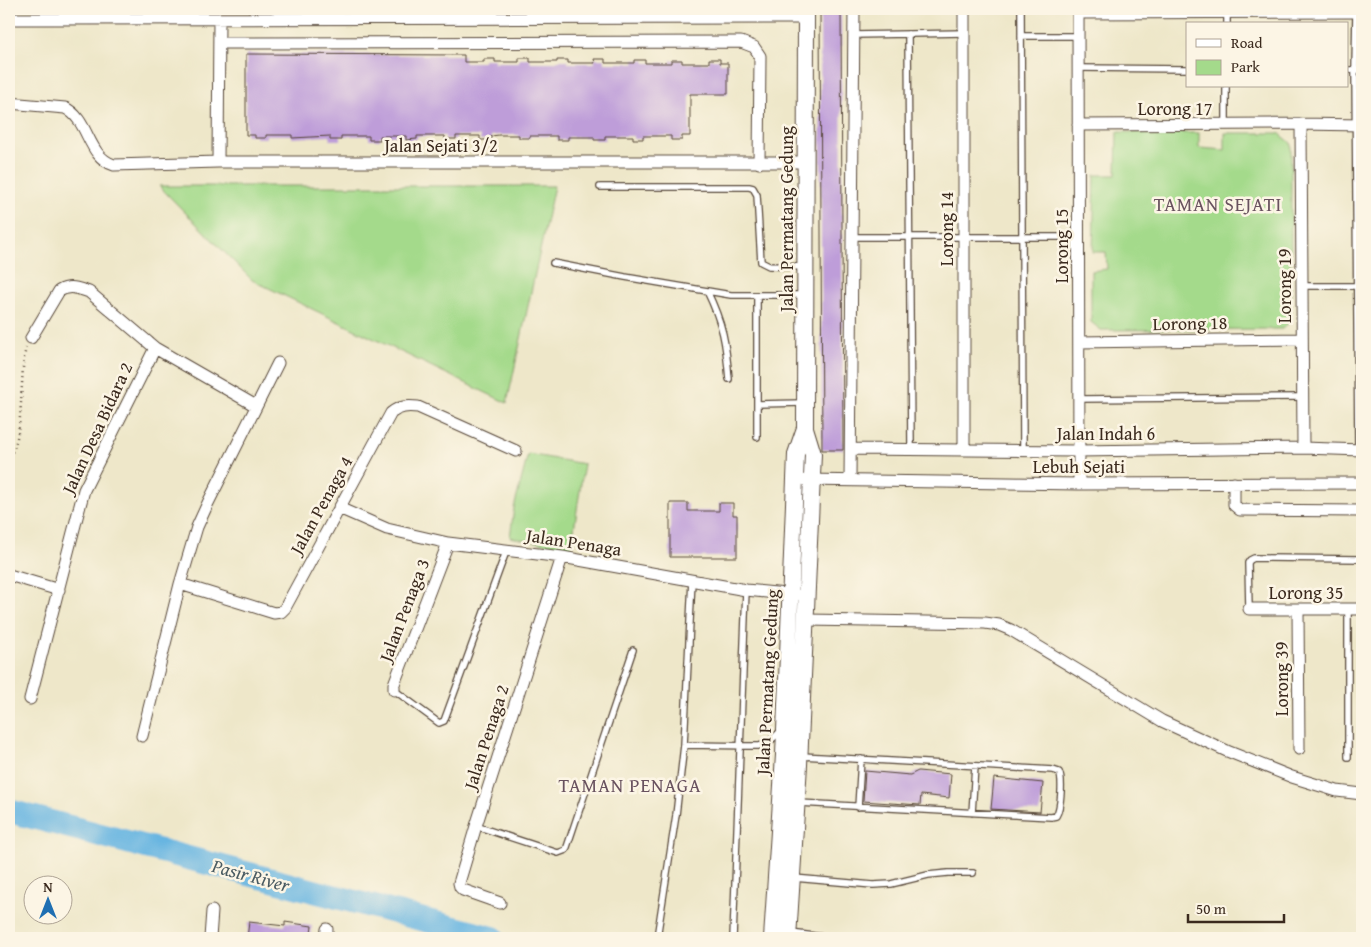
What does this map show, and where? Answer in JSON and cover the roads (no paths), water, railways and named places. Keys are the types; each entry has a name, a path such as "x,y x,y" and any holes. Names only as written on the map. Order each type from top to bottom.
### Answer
{"main road":[{"name":"Jalan Permatang Gedung","path":"788,936 808,596 804,480 796,454 805,428 806,13"},
{"name":"Jalan Permatang Gedung","path":"772,938 791,594 804,480"}],"street":[{"path":"850,480 854,9"},
{"name":"Lorong 14","path":"964,9 964,450"},
{"path":"1078,11 1227,15 1358,11"},
{"name":"Lorong 15","path":"1078,11 1078,484"},
{"path":"9,19 219,19 806,13"},
{"path":"218,162 219,19"},
{"path":"219,43 741,42 754,47 760,56 759,163"},
{"name":"Jalan Sejati 3/2","path":"9,103 65,108 72,111 99,157 105,163 114,165 218,162 806,162"},
{"name":"Lorong 19","path":"1301,124 1303,448"},
{"name":"Lorong 17","path":"1078,125 1359,125"},
{"path":"31,338 60,291 66,288 77,288 89,292 155,348 256,406"},
{"name":"Lorong 18","path":"1079,342 1302,339"},
{"name":"Jalan Desa Bidara 2","path":"30,699 84,490 155,348"},
{"path":"142,736 180,584 197,527 278,363"},
{"name":"Jalan Penaga 4","path":"180,584 274,613 281,612 391,413 399,407 418,407 516,451"},
{"name":"Jalan Indah 6","path":"851,449 1078,452 1303,448 1360,450"},
{"name":"Lebuh Sejati","path":"804,480 1078,484 1362,483"},
{"path":"1234,483 1234,505 1240,510 1362,511"},
{"name":"Jalan Penaga","path":"339,508 371,524 448,543 562,557 746,590 808,596"},
{"name":"Jalan Penaga 3","path":"394,690 394,684 448,543"},
{"name":"Jalan Penaga 2","path":"500,903 463,890 460,888 459,883 562,557"},
{"path":"9,575 59,590"},
{"name":"Lorong 35","path":"1249,609 1362,609"},
{"name":"Lorong 39","path":"1298,609 1299,749"},
{"path":"806,620 985,623 999,625 1011,630 1162,721 1227,751 1292,777 1337,791 1362,794"},
{"path":"210,938 212,911"}],"lane":[{"path":"1021,9 1023,451"},
{"path":"1358,11 1355,70 1359,125 1360,450"},
{"path":"854,35 964,33"},
{"path":"908,34 911,449"},
{"path":"1021,36 1078,36"},
{"path":"1078,68 1186,69"},
{"path":"1348,70 1362,70"},
{"path":"1226,88 1226,125"},
{"path":"600,187 753,188 757,194 761,262 769,266 806,267"},
{"path":"852,236 1078,237"},
{"path":"553,263 706,291 731,294 806,295"},
{"path":"1302,286 1360,286"},
{"path":"706,291 715,307 724,336 729,379"},
{"path":"756,295 756,437"},
{"path":"1079,399 1302,397"},
{"path":"756,404 805,403"},
{"path":"394,690 439,723 444,721 507,549"},
{"path":"1249,609 1248,563 1250,560 1362,559"},
{"path":"662,938 658,930 678,807 684,745 692,580"},
{"path":"733,938 746,590"},
{"path":"1348,609 1348,757"},
{"path":"476,826 558,853 566,850 633,650"},
{"path":"684,745 759,746 768,742 785,727"},
{"path":"797,803 1054,817 1059,813 1061,786 1060,775 1056,771 800,756"},
{"path":"858,807 861,759"},
{"path":"972,813 975,766"},
{"path":"792,877 873,885 892,884 928,875 973,873"},
{"path":"788,936 830,938"}],"waterway":[{"name":"Pasir River","path":"9,811 493,938"}],"district":[{"name":"TAMAN SEJATI","path":"1218,204"},
{"name":"TAMAN PENAGA","path":"630,785"}]}
